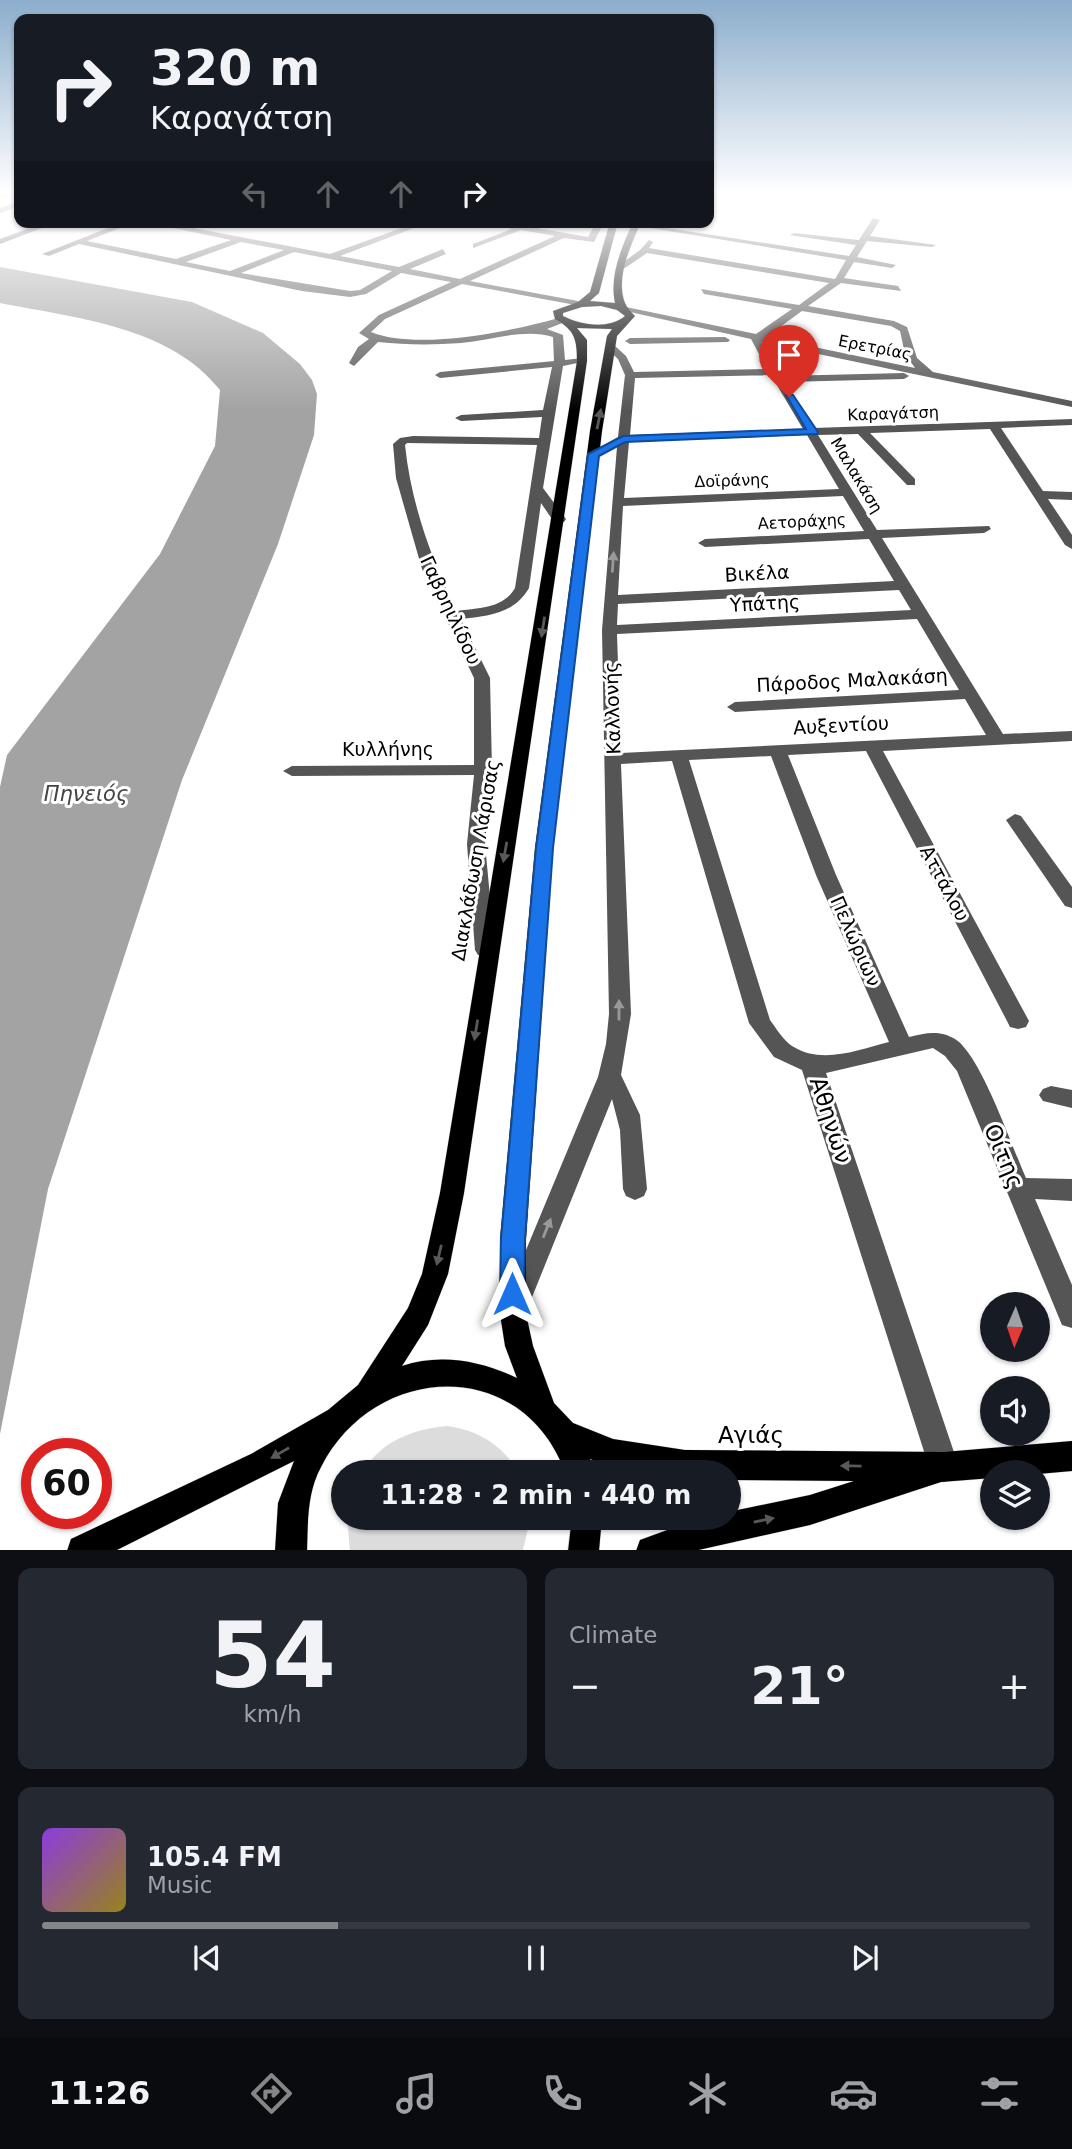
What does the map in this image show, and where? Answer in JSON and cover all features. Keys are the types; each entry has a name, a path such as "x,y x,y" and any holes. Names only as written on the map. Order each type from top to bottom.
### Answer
{"main road":[{"path":"579,304 594,293 601,266"},
{"path":"622,266 618,295 623,309 579,304 563,308 562,319 589,326 622,322"},
{"name":"Διακλάδωση Λάρισας","path":"542,1409 522,1355 513,1314 513,1239 544,848 610,347 622,322 630,316 623,309"},
{"name":"Διακλάδωση Λάρισας","path":"368,1395 418,1316 435,1274 452,1192 582,361 582,340 562,319"},
{"name":"Διακλάδωση Λάρισας","path":"291,1550 293,1503 310,1457 339,1419 368,1395 412,1376 458,1372 503,1384 542,1409 563,1434 575,1460"},
{"path":"80,1550 261,1464 339,1419"},
{"name":"Αγιάς","path":"563,1434 613,1454 685,1465 944,1467 1072,1456"},
{"name":"Αγιάς","path":"651,1550 700,1533 810,1510 944,1467"},
{"path":"583,1550 585,1530"},
{"path":"80,1550 87,1550"}],"street":[{"path":"199,266 350,294 363,292 409,266"},
{"path":"232,273 249,266"},
{"path":"375,266 579,304"},
{"path":"496,266 374,322 364,333 375,339 427,341 541,330 562,319 551,306 539,298"},
{"path":"747,266 898,289"},
{"path":"630,341 756,339 838,281 847,266"},
{"path":"704,291 894,324 904,329 904,342 918,367 932,374"},
{"name":"Ερετρίας","path":"623,309 1072,404"},
{"name":"Ερετρίας","path":"622,322 672,321"},
{"path":"453,616 499,609 519,597 538,490 548,413 559,363 559,336 541,330"},
{"path":"354,363 362,349 375,339"},
{"name":"Μαλακάση","path":"756,339 775,376 813,432 997,739"},
{"path":"610,347 622,358 630,375 932,374"},
{"path":"440,375 582,361"},
{"name":"Καλλoνής","path":"513,1314 609,1077 617,1044 620,1014 609,630 617,502 630,375"},
{"path":"461,418 548,413"},
{"name":"Καραγάτση","path":"594,454 623,439 1072,422"},
{"path":"993,425 1072,545"},
{"path":"860,430 911,482"},
{"name":"Γαβρηιλίδου","path":"486,963 476,844 483,770 482,678 429,569 401,478 399,444 413,439 545,442"},
{"path":"538,490 559,519"},
{"name":"Δοϊράνης","path":"617,502 848,492"},
{"path":"1041,495 1072,496"},
{"name":"Αετοράχης","path":"705,543 984,529"},
{"name":"Βικέλα","path":"610,600 905,584"},
{"name":"Υπάτης","path":"609,630 923,614"},
{"name":"Πάροδος Μαλακάση","path":"735,707 971,694"},
{"name":"Αυξεντίου","path":"613,759 1072,736"},
{"name":"Αττάλου","path":"871,745 1018,1021"},
{"name":"Πελώριων","path":"777,749 826,875 902,1047"},
{"name":"Αθηνών","path":"679,756 760,1023 782,1051 813,1064 944,1467"},
{"name":"Κυλλήνης","path":"292,771 483,770"},
{"path":"1015,820 1072,901"},
{"name":"Οίτης","path":"902,1047 933,1040 946,1042 956,1051 967,1068 1072,1316"},
{"path":"813,1064 835,1064 902,1047"},
{"path":"609,1077 621,1089 628,1104 635,1189"},
{"path":"1017,1188 1072,1190"}],"shaded area":[{"path":"447,1426 470,1431 497,1446 509,1460 371,1460 399,1438 422,1430"},
{"path":"348,1530 528,1530 523,1550 350,1550"}],"water":[{"name":"Πηνειός","path":"0,267 192,302 263,333 300,364 312,380 317,394 314,435 278,544 182,780 48,1189 0,1434 0,787 7,755 160,554 215,446 220,390 199,369 148,338 89,320 0,303"}],"route":[{"path":"512,1294 513,1239 544,848 594,454 623,439 813,432 789,397"}]}
